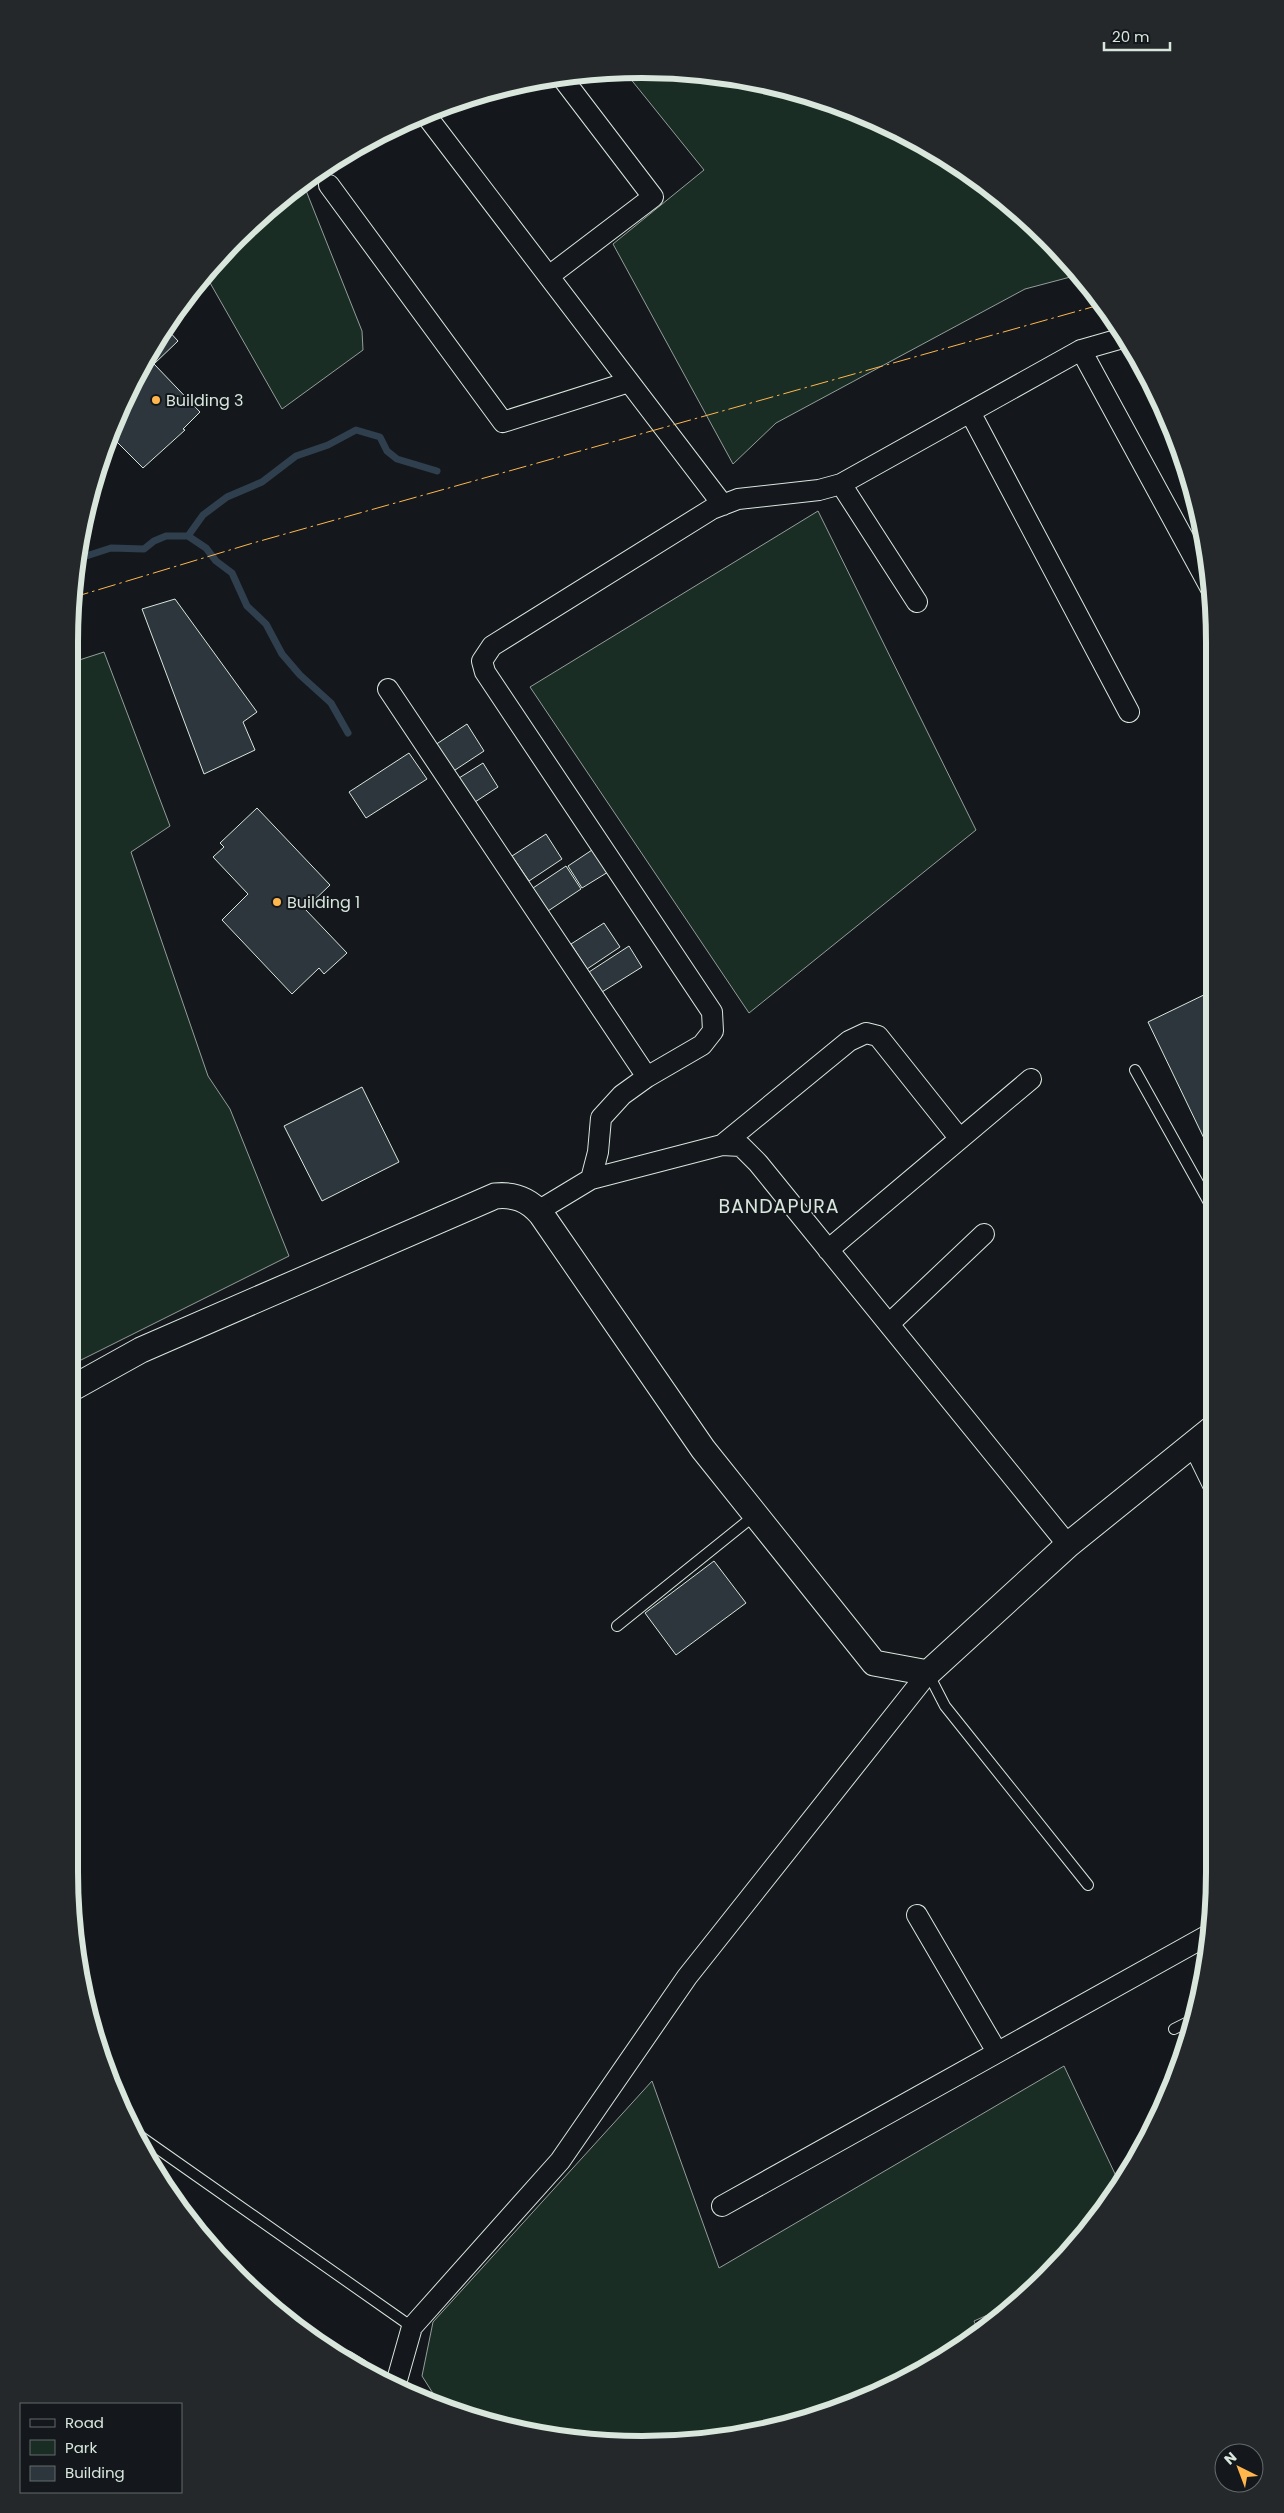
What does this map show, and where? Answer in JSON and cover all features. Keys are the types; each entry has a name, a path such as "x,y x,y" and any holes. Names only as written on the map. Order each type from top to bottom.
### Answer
{"street":[{"path":"549,276 652,197 566,82"},
{"path":"429,119 723,505"},
{"path":"329,185 503,422 629,382"},
{"path":"591,1179 598,1152 601,1118 622,1095 647,1077 702,1045 713,1031 712,1012 485,672 482,661 492,646 712,509 738,499 818,490 841,484 1082,350 1118,339"},
{"path":"1082,350 1202,573"},
{"path":"970,412 1129,712"},
{"path":"841,484 917,602"},
{"path":"388,689 647,1077"},
{"path":"722,1145 849,1041 866,1033 878,1036 960,1138"},
{"path":"828,1250 1031,1079"},
{"path":"538,1211 591,1179 722,1145 741,1146 758,1163 1068,1545"},
{"path":"78,1385 141,1350 494,1196 516,1197 526,1201 538,1211 704,1449 874,1663 928,1673"},
{"path":"889,1324 984,1234"},
{"path":"396,2379 412,2327 560,2161 687,1977 928,1673 1068,1545 1206,1434"},
{"path":"1193,1444 1206,1471"},
{"path":"918,1915 997,2052"},
{"path":"722,2206 1203,1938"}],"lane":[{"path":"1135,1070 1206,1197"},
{"path":"618,1626 756,1515"},
{"path":"928,1673 945,1706 1088,1885"},
{"path":"1174,2029 1185,2023"},
{"path":"147,2141 412,2327"}],"green space":[{"path":"630,78 679,79 716,82 752,88 823,107 858,120 924,153 986,194 1041,243 1072,277 1025,289 776,423 733,464 613,244 704,170"},
{"path":"305,189 362,331 363,350 282,409 209,281 243,243"},
{"path":"818,511 976,830 749,1013 530,687"},
{"path":"104,652 170,826 131,852 208,1076 230,1109 289,1256 78,1362 78,660"},
{"path":"1064,2066 1117,2176 1090,2215 1066,2243 1041,2270 994,2312 974,2321 976,2326 924,2360 858,2393 823,2406 752,2425 716,2431 642,2436 605,2434 568,2431 532,2425 461,2406 435,2396 422,2376 433,2322 652,2081 719,2268"}],"building":[{"name":"Building 3","path":"170,333 178,341 154,364 200,412 183,429 185,430 143,468 115,440 136,392"},
{"path":"175,599 257,712 243,722 255,750 204,774 142,609"},
{"path":"467,724 484,751 452,772 435,745"},
{"path":"409,753 427,779 366,818 349,792"},
{"path":"483,763 498,787 475,802 459,778"},
{"name":"Building 1","path":"257,808 330,885 305,909 347,953 324,974 319,968 292,994 222,920 248,894 213,857 224,847 220,843"},
{"path":"546,834 562,859 529,881 512,856"},
{"path":"598,846 613,869 582,888 568,866"},
{"path":"566,866 581,889 548,911 533,888"},
{"path":"604,923 620,947 587,969 571,944"},
{"path":"629,946 642,967 602,992 589,972"},
{"path":"1206,994 1206,1143 1148,1022"},
{"path":"362,1087 399,1162 322,1201 284,1126"},
{"path":"714,1561 746,1603 676,1655 645,1613"}],"waterway":[{"path":"188,536 203,515 227,497 262,482 296,456 328,445 356,430 380,437 387,451 397,459 437,471"},
{"path":"84,557 111,548 144,549 154,541 166,536 188,536 206,548 216,561 232,573 247,606 266,624 282,654 300,675 331,703 348,733"}],"power":[{"path":"80,595 253,543 1096,306"}],"place":[{"name":"Building 3","path":"156,400"},
{"name":"Building 1","path":"277,902"}],"district":[{"name":"BANDAPURA","path":"779,1206"}]}
